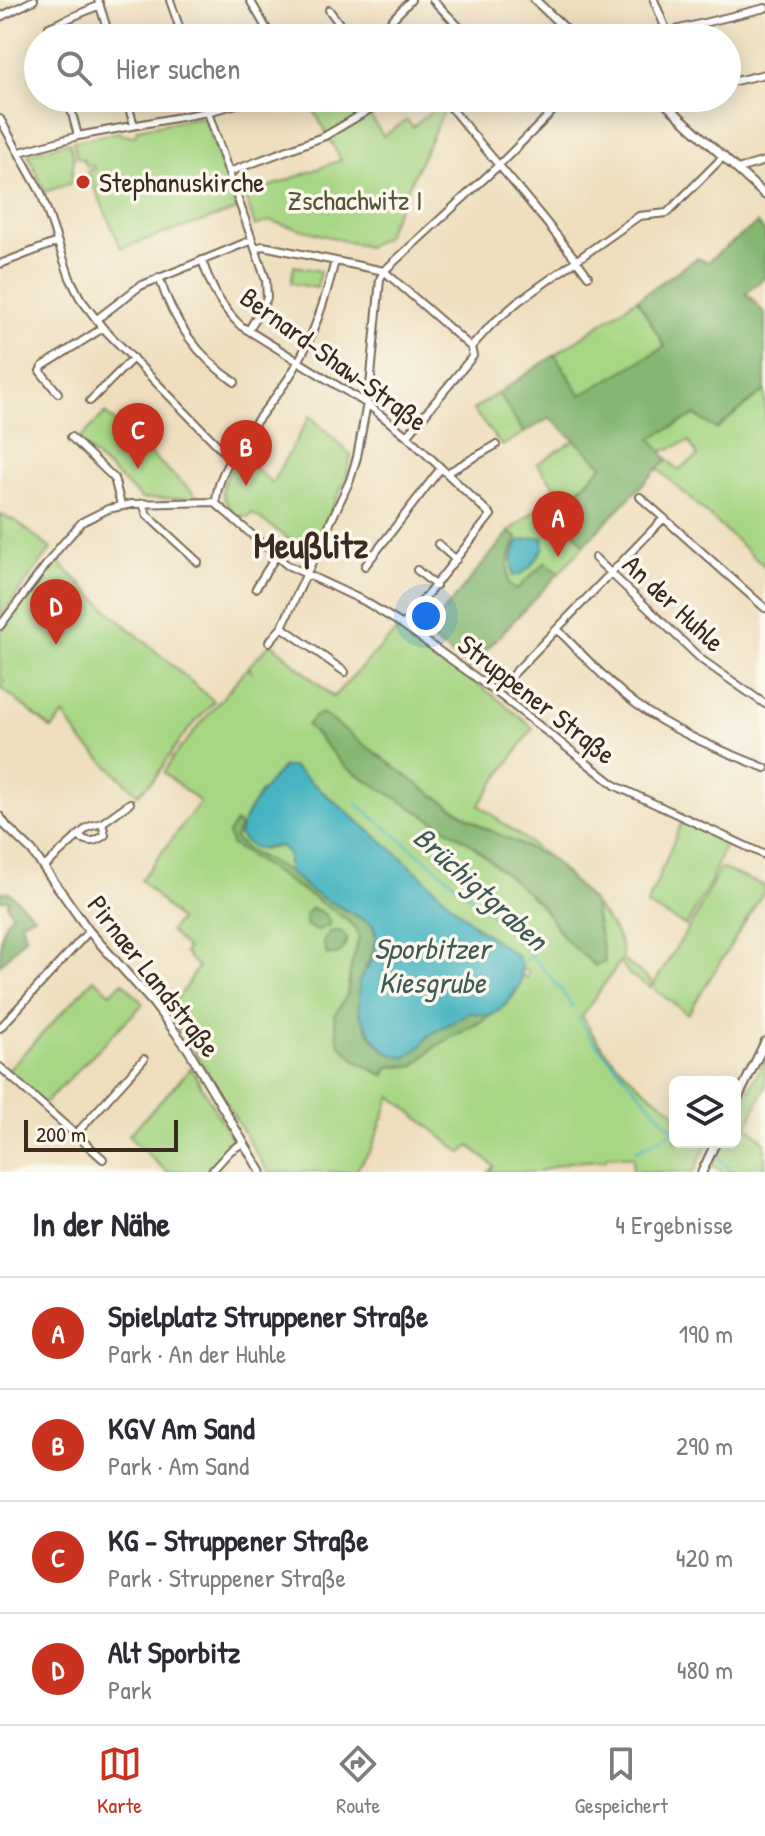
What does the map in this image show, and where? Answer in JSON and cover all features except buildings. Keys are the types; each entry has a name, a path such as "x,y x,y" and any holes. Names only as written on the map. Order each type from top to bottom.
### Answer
{"street":[{"path":"0,17 34,0"},
{"path":"170,0 178,24"},
{"path":"250,0 264,24"},
{"path":"388,24 411,0"},
{"path":"433,0 456,24"},
{"path":"535,0 560,24"},
{"path":"654,0 664,24"},
{"path":"55,24 99,2 106,24"},
{"path":"700,24 765,8"},
{"path":"329,10 340,24"},
{"path":"741,80 765,74"},
{"path":"72,112 78,136"},
{"path":"130,112 134,125"},
{"path":"20,152 78,136 207,112 266,280 267,298 249,330"},
{"path":"229,172 325,136 365,112"},
{"path":"454,112 546,218 588,276"},
{"path":"544,112 547,115"},
{"path":"269,642 282,627 353,471 367,404 380,279 384,271 498,166 550,112"},
{"path":"678,112 765,195"},
{"path":"0,119 41,193 70,278 80,298 103,328 231,459"},
{"path":"471,347 519,301 639,216 667,213 724,156"},
{"path":"738,169 765,161"},
{"path":"97,319 140,286 252,240"},
{"path":"0,264 57,242"},
{"path":"255,248 263,246 384,271 471,347 473,356 407,436"},
{"name":"Bernard-Shaw-Straße","path":"202,260 213,291 225,311 249,330 367,404 407,436 491,515 456,560"},
{"path":"207,502 231,459 299,362 314,333 335,261"},
{"path":"159,277 177,323 212,367 235,382"},
{"path":"58,393 40,371 43,366 103,328"},
{"path":"90,401 133,358"},
{"path":"71,437 114,478 121,505"},
{"path":"365,566 444,471 496,445"},
{"path":"216,504 219,484"},
{"path":"640,497 765,608"},
{"path":"143,503 147,515 198,562"},
{"name":"Struppener Straße","path":"0,626 77,526 98,513 121,505 143,503 216,504 276,556 305,575 364,601 403,625 496,692 616,786 765,855"},
{"path":"496,692 664,518"},
{"path":"403,625 456,560 438,544"},
{"path":"256,588 276,556"},
{"name":"An der Huhle","path":"595,558 702,660 765,704"},
{"path":"417,570 436,586"},
{"path":"282,627 345,672"},
{"path":"558,630 632,701 650,714 676,729 765,768"},
{"path":"44,867 88,827 102,823 130,803"},
{"name":"Pirnaer Landstraße","path":"0,817 44,867 89,931 153,1003 188,1049 261,1172"},
{"path":"77,836 86,842 94,842 105,835 102,823"},
{"path":"0,1028 89,931"},
{"path":"741,1092 765,1042"},
{"path":"76,1134 144,1059"},
{"path":"0,1067 103,1159"},
{"path":"211,1172 230,1151 243,1143"},
{"path":"702,1172 713,1148"}],"green space":[{"name":"Zschachwitz I","path":"315,112 368,112 383,136 407,120 413,127 430,112 444,112 384,238 367,247 270,221 255,226 245,196 341,160"},
{"path":"204,116 237,210 121,248 87,171 94,169 93,165 87,166 83,159 77,157 73,141 120,132 121,135 135,136 138,129"},
{"path":"69,142 74,158 71,183 45,192 28,154"},
{"path":"757,223 765,232 765,277 746,293 765,314 765,390 716,429 695,415 651,438 667,459 584,545 561,513 562,505 603,465 550,418 524,433 498,393 555,355 581,395 665,347 637,299 697,258 707,262"},
{"path":"294,266 320,271 317,288 291,283"},
{"path":"637,299 665,346 581,396 555,355"},
{"path":"765,390 765,567 658,469 667,459 678,470 698,456 689,441 661,452 650,438 695,415 716,429"},
{"path":"498,393 524,433 502,446 473,410"},
{"path":"105,413 199,498 142,499 78,441"},
{"path":"310,416 351,455 346,479 310,554 252,513 248,518 243,515 240,520 226,501 223,488 240,455 272,483"},
{"path":"575,440 603,466 574,494 561,514 584,545 559,573 546,562 516,590 508,584 508,562 517,538 509,532 546,501 556,488 537,464"},
{"path":"0,514 16,521 51,549 0,617"},
{"path":"509,532 517,538 508,562 508,584 516,590 546,562 559,573 470,667 424,635"},
{"path":"55,559 110,612 214,701 181,738 155,778 138,794 81,740 64,715 52,729 0,687 4,682 0,677 0,633"},
{"path":"400,627 533,728 479,805 551,859 483,827 423,788 345,767 470,843 539,903 566,940 605,962 593,902 617,936 622,959 651,981 651,988 630,975 620,962 582,1016 600,1044 622,1069 669,1107 669,1148 705,1148 694,1172 633,1172 633,1157 608,1156 605,1160 569,1162 537,1172 489,1172 494,1166 470,1146 462,1153 391,1096 372,1148 355,1172 268,1172 191,1046 163,1010 182,993 198,967 184,953 187,949 170,931 179,920 141,880 200,802 164,773 173,757 247,668 251,671 249,666 271,643 333,697","holes":["293,767 399,856 475,926 517,956 522,970 528,970 527,978 522,975 510,1000 489,1018 438,1045 414,1066 388,1067 385,1075 351,1053 335,1016 347,995 359,938 357,930 346,919 231,844 235,823 235,839 249,851 288,871 288,854 281,846 262,850 239,835 261,791"]},
{"path":"322,713 423,788 483,827 551,859 593,902 605,962 595,966 566,940 539,903 470,843 345,767 307,725"},
{"path":"682,821 726,841 710,883 686,926 647,905"},
{"path":"235,823 240,825 235,839 248,851 288,871 312,892 372,924 375,946 361,978 360,988 369,1033 388,1053 421,1046 429,1035 470,1012 490,1016 435,1047 414,1066 388,1067 384,1076 358,1062 339,1044 334,1016 347,995 359,939 357,930 346,919 231,844 228,834"},
{"path":"720,868 765,886 765,890 688,1014 655,990 654,984 697,914"},
{"path":"0,892 9,892 34,916 21,921 25,937 0,965 3,930 12,914 7,905 9,900 0,900"},
{"path":"311,908 324,914 330,925 316,931 306,925 305,915"},
{"path":"340,931 347,938 344,948 337,955 327,955 323,942 330,932"},
{"path":"94,979 110,993 123,982 143,1004 44,1104 7,1071"},
{"path":"765,1059 765,1088 747,1126 765,1142 765,1172 722,1172 712,1165 719,1148 741,1148 741,1105"},
{"path":"191,1068 231,1143 206,1172 167,1172 128,1136"}],"water":[{"path":"543,538 544,547 538,556 528,569 513,576 512,559 519,541"},
{"name":"Sporbitzer Kiesgrube","path":"283,767 293,767 400,856 475,926 517,956 522,970 520,985 506,1004 490,1016 470,1012 429,1035 406,1058 388,1053 376,1042 359,1013 359,981 372,960 376,933 372,924 312,892 288,871 288,854 281,846 254,847 239,835 251,808"}],"waterway":[{"name":"Brüchigtgraben","path":"357,804 500,924 527,950 573,1007"},
{"path":"520,963 531,955"},
{"name":"Brüchigtgraben","path":"578,1017 588,1035 669,1125"},
{"path":"636,1151 669,1134"},
{"name":"Brüchigtgraben","path":"717,1156 733,1172"}],"place":[{"name":"Stephanuskirche","path":"83,182"},
{"name":"KG - Struppener Straße","path":"138,469"},
{"name":"KGV Am Sand","path":"246,486"},
{"name":"Spielplatz Struppener Straße","path":"558,557"},
{"name":"Alt Sporbitz","path":"56,645"}],"district":[{"name":"Meußlitz","path":"311,544"}]}
